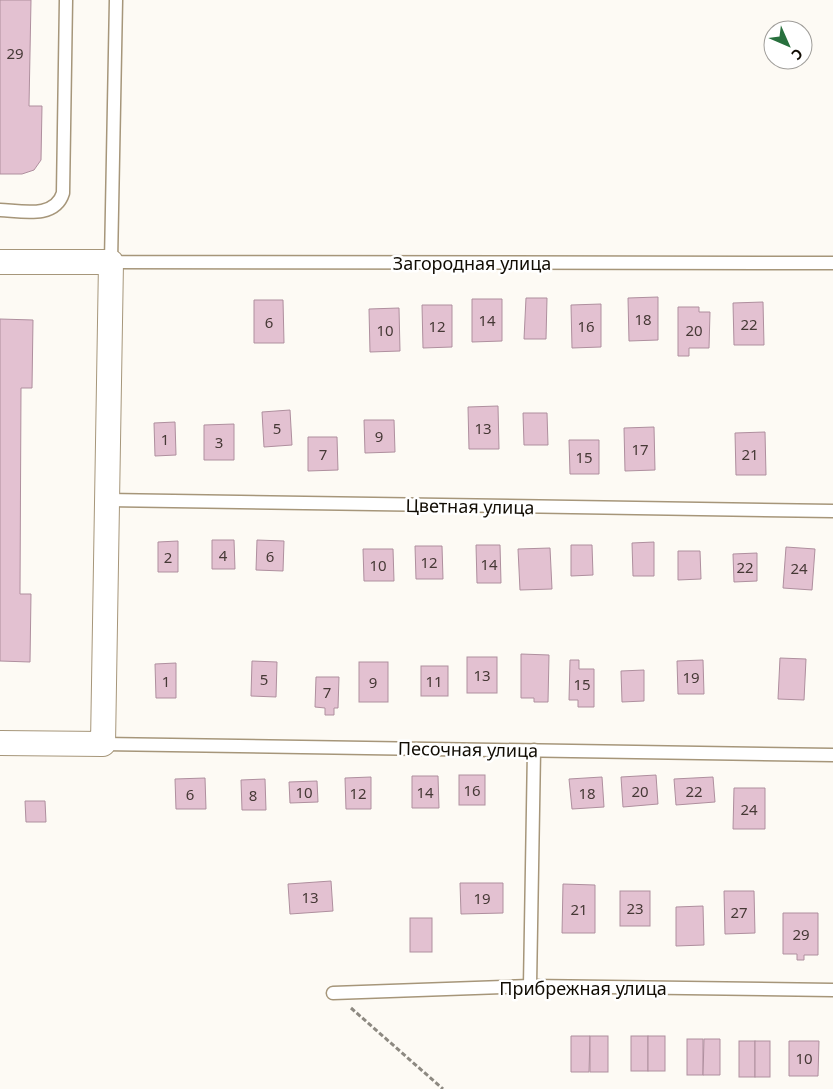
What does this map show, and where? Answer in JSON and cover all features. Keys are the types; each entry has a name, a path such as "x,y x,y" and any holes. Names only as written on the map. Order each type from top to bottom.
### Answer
{"street":[{"path":"0,262 111,262 103,744 0,743"}],"lane":[{"path":"0,210 41,211 52,208 60,201 63,193 66,0"},
{"path":"111,262 116,0"},
{"name":"Загородная улица","path":"111,262 833,264"},
{"name":"Цветная улица","path":"107,500 833,511"},
{"name":"Песочная улица","path":"103,744 833,755"},
{"path":"530,986 534,750"},
{"name":"Прибрежная улица","path":"333,993 530,986 833,990"}],"path":[{"path":"333,993 443,1089"}],"building":[{"path":"0,0 31,0 29,106 42,106 41,160 34,170 22,174 0,174"},
{"path":"658,297 658,340 629,341 628,298"},
{"path":"526,298 547,298 546,339 524,339"},
{"path":"472,299 502,299 502,341 472,342"},
{"path":"254,300 283,300 284,343 254,343"},
{"path":"763,302 764,345 734,345 733,303"},
{"path":"601,304 601,347 572,348 571,305"},
{"path":"422,305 452,305 452,347 423,348"},
{"path":"678,307 699,307 699,312 710,312 709,348 689,348 689,356 678,356"},
{"path":"399,308 400,351 370,352 369,309"},
{"path":"0,319 33,320 32,388 21,388 20,594 31,594 30,662 0,661"},
{"path":"498,406 499,449 469,449 468,407"},
{"path":"290,410 292,445 264,447 262,412"},
{"path":"523,413 547,413 548,445 524,445"},
{"path":"364,420 394,420 395,452 365,453"},
{"path":"175,422 176,455 155,456 154,423"},
{"path":"234,424 234,460 204,460 204,425"},
{"path":"654,427 655,470 625,471 624,428"},
{"path":"765,432 766,475 736,475 735,433"},
{"path":"308,437 337,437 338,470 308,471"},
{"path":"569,440 599,440 599,474 570,474"},
{"path":"212,540 234,540 235,569 212,569"},
{"path":"257,540 284,541 283,571 256,570"},
{"path":"178,541 178,572 158,572 158,542"},
{"path":"654,542 654,576 633,576 632,543"},
{"path":"476,545 500,545 501,583 477,583"},
{"path":"571,545 592,545 593,575 571,576"},
{"path":"415,546 442,546 443,579 416,579"},
{"path":"786,547 815,549 812,590 783,588"},
{"path":"550,548 552,589 520,590 518,549"},
{"path":"363,549 393,549 394,581 364,581"},
{"path":"678,551 700,551 701,579 678,580"},
{"path":"757,553 757,581 734,582 733,554"},
{"path":"521,654 549,655 548,702 534,702 534,698 521,698"},
{"path":"467,657 497,657 497,693 467,693"},
{"path":"780,658 806,659 804,700 778,699"},
{"path":"570,660 579,660 579,669 594,669 594,707 578,707 578,700 569,700"},
{"path":"703,660 704,694 678,694 677,661"},
{"path":"252,661 277,662 276,697 251,696"},
{"path":"359,662 388,662 388,702 359,702"},
{"path":"176,663 176,698 156,698 155,664"},
{"path":"421,666 448,666 448,696 421,696"},
{"path":"644,670 644,701 622,702 621,671"},
{"path":"316,677 339,677 338,708 334,708 334,715 325,715 325,708 315,707"},
{"path":"459,775 485,775 485,805 459,805"},
{"path":"656,775 658,804 623,807 621,777"},
{"path":"412,776 438,776 439,808 412,808"},
{"path":"371,777 371,809 346,809 345,778"},
{"path":"602,777 604,807 572,809 569,779"},
{"path":"713,777 715,802 676,805 674,779"},
{"path":"205,778 206,809 176,809 175,779"},
{"path":"265,779 266,810 242,810 241,780"},
{"path":"317,781 318,802 290,803 289,782"},
{"path":"734,788 765,788 765,829 733,829"},
{"path":"25,801 45,801 46,822 26,822"},
{"path":"331,881 333,911 290,914 288,884"},
{"path":"460,883 503,883 503,913 461,914"},
{"path":"563,884 595,885 595,933 562,933"},
{"path":"620,891 650,891 650,926 620,926"},
{"path":"724,891 754,891 755,933 725,934"},
{"path":"703,906 704,945 676,946 676,907"},
{"path":"783,913 818,913 818,955 804,955 804,960 797,960 797,954 783,954"},
{"path":"410,918 432,918 432,952 410,952"},
{"path":"571,1036 590,1036 589,1072 571,1072"},
{"path":"590,1036 608,1036 608,1072 590,1072"},
{"path":"631,1036 648,1036 648,1071 631,1071"},
{"path":"648,1036 665,1036 665,1071 648,1071"},
{"path":"687,1039 703,1039 703,1075 687,1075"},
{"path":"704,1039 720,1039 720,1075 703,1075"},
{"path":"739,1041 755,1041 755,1077 739,1077"},
{"path":"755,1041 770,1041 770,1077 755,1077"},
{"path":"789,1041 819,1041 818,1076 789,1076"}]}
